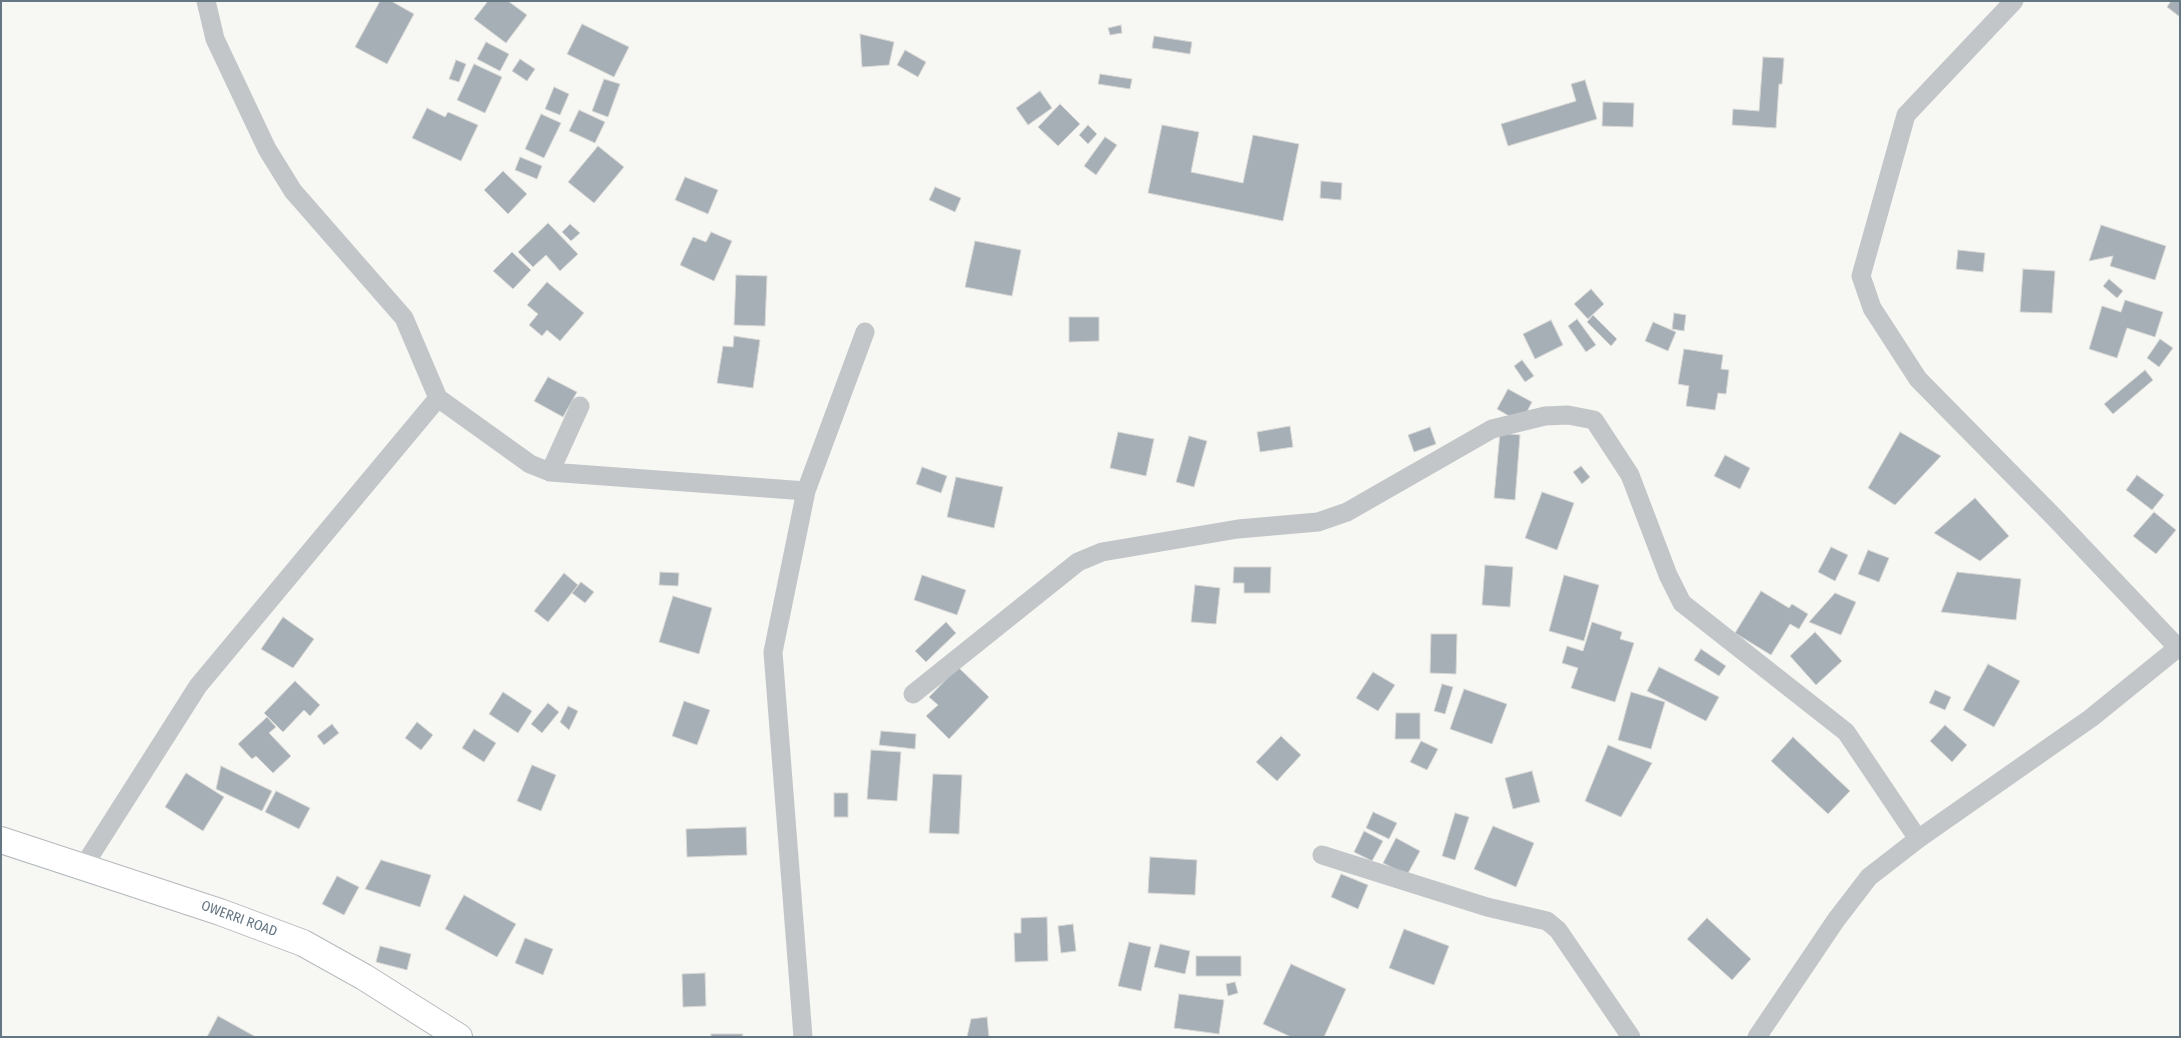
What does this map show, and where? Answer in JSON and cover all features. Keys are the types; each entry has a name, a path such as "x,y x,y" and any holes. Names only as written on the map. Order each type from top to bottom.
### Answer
{"main road":[{"name":"OWERRI ROAD","path":"1,840 220,912 303,943 364,978 459,1037"}],"street":[{"path":"206,1 215,39 267,149 293,191 404,318 438,398 530,464 550,472 806,490"},
{"path":"1757,1037 1836,920 1869,877 1918,839 2092,718 2179,648 2054,517 1918,379 1872,308 1861,276 1906,115 2014,1"},
{"path":"803,1037 772,652 806,490 865,332"},
{"path":"83,867 198,686 438,398"},
{"path":"550,472 580,406"},
{"path":"913,694 1078,562 1102,552 1238,529 1318,522 1347,512 1492,429 1545,416 1568,415 1594,420 1630,475 1668,575 1682,603 1846,732 1918,839"},
{"path":"1322,855 1486,907 1547,921 1558,930 1631,1037"}],"building":[{"path":"380,1 391,1 414,14 387,64 355,47"},
{"path":"488,1 508,1 527,15 506,43 474,19"},
{"path":"2171,1 2180,1 2180,17 2167,7"},
{"path":"582,24 629,47 614,77 567,54"},
{"path":"1121,25 1122,33 1110,35 1108,28"},
{"path":"860,34 894,42 889,65 862,67"},
{"path":"1154,36 1192,42 1190,54 1152,48"},
{"path":"486,42 509,54 500,71 477,59"},
{"path":"905,50 926,62 918,77 897,65"},
{"path":"1763,57 1784,58 1782,84 1779,84 1776,128 1732,125 1733,109 1759,111"},
{"path":"520,59 535,69 527,81 512,71"},
{"path":"456,60 466,64 459,82 449,79"},
{"path":"474,64 502,77 485,113 457,100"},
{"path":"1100,74 1132,79 1130,89 1098,84"},
{"path":"604,79 620,84 608,117 592,111"},
{"path":"1585,80 1597,119 1508,146 1501,124 1576,101 1571,84"},
{"path":"554,87 569,94 560,115 545,109"},
{"path":"1040,91 1052,108 1028,125 1016,108"},
{"path":"1603,102 1634,103 1633,127 1602,126"},
{"path":"1060,104 1080,124 1058,146 1038,127"},
{"path":"427,108 445,117 448,112 478,125 461,161 412,138"},
{"path":"579,110 605,122 595,143 569,131"},
{"path":"541,114 561,123 544,158 525,149"},
{"path":"1088,125 1097,134 1088,144 1079,135"},
{"path":"1162,125 1199,132 1191,172 1243,183 1253,135 1299,144 1283,221 1148,193"},
{"path":"1105,137 1117,145 1096,175 1084,166"},
{"path":"598,146 624,167 594,203 568,182"},
{"path":"520,157 542,166 537,179 515,170"},
{"path":"503,171 527,194 508,214 484,190"},
{"path":"685,177 718,190 708,214 675,200"},
{"path":"1321,181 1342,183 1341,200 1320,198"},
{"path":"935,187 961,198 955,212 929,200"},
{"path":"548,223 578,254 560,271 546,255 533,267 518,252"},
{"path":"570,224 580,233 571,241 562,232"},
{"path":"2101,225 2166,246 2155,280 2110,266 2113,256 2089,261"},
{"path":"711,232 732,241 714,281 680,265 693,237 706,242"},
{"path":"975,241 1021,250 1012,296 965,287"},
{"path":"1958,250 1985,253 1983,272 1956,269"},
{"path":"512,252 531,270 513,289 493,271"},
{"path":"2023,269 2055,271 2052,313 2020,312"},
{"path":"736,275 767,276 765,326 734,325"},
{"path":"2109,279 2123,291 2117,298 2103,286"},
{"path":"547,282 584,313 560,341 547,330 542,336 529,325 538,314 527,305"},
{"path":"1591,289 1604,304 1588,319 1574,304"},
{"path":"2125,300 2163,312 2155,337 2127,328 2117,358 2089,349 2102,306 2121,312"},
{"path":"1674,313 1686,315 1684,331 1672,329"},
{"path":"1593,315 1617,339 1611,346 1587,322"},
{"path":"1069,317 1099,317 1099,341 1069,342"},
{"path":"1577,319 1596,345 1586,352 1568,326"},
{"path":"1551,320 1563,345 1535,359 1523,334"},
{"path":"1653,322 1676,332 1668,351 1645,341"},
{"path":"734,336 760,340 753,388 717,383 723,346 733,347"},
{"path":"2160,339 2173,348 2159,367 2147,358"},
{"path":"1684,349 1723,355 1721,369 1729,370 1726,394 1718,393 1715,410 1686,406 1689,386 1678,384"},
{"path":"1522,360 1534,376 1525,382 1514,366"},
{"path":"2145,370 2153,380 2113,414 2104,404"},
{"path":"548,377 577,392 563,417 534,401"},
{"path":"1508,389 1532,402 1521,423 1497,409"},
{"path":"1290,426 1293,447 1260,452 1257,432"},
{"path":"1430,427 1436,444 1414,452 1408,435"},
{"path":"1118,432 1154,439 1146,476 1110,468"},
{"path":"1900,432 1941,456 1895,505 1868,488"},
{"path":"1500,433 1520,435 1515,500 1494,498"},
{"path":"1189,436 1207,441 1194,487 1176,482"},
{"path":"1725,455 1750,468 1740,489 1714,476"},
{"path":"1581,466 1590,477 1582,484 1573,472"},
{"path":"922,467 947,476 941,493 916,484"},
{"path":"2137,475 2164,495 2152,510 2126,490"},
{"path":"956,477 1003,487 994,528 947,517"},
{"path":"1542,492 1574,503 1557,550 1525,538"},
{"path":"1975,498 2009,536 1980,561 1934,533"},
{"path":"2154,512 2176,530 2156,554 2133,536"},
{"path":"1831,547 1848,555 1835,581 1818,572"},
{"path":"1868,550 1889,558 1879,582 1858,574"},
{"path":"1485,565 1513,567 1510,607 1482,605"},
{"path":"1234,567 1271,567 1270,593 1244,593 1244,583 1233,583"},
{"path":"660,572 679,573 678,586 659,585"},
{"path":"1957,572 2021,579 2016,620 1941,612"},
{"path":"564,573 578,585 548,622 534,611"},
{"path":"922,575 966,590 957,615 914,600"},
{"path":"1564,575 1599,585 1584,641 1549,631"},
{"path":"581,582 594,592 585,603 572,593"},
{"path":"1195,585 1220,588 1216,624 1191,622"},
{"path":"1761,591 1789,608 1792,604 1808,614 1799,629 1790,624 1771,655 1735,633"},
{"path":"1835,593 1856,602 1841,635 1809,622"},
{"path":"673,596 712,608 699,654 659,642"},
{"path":"283,617 314,639 293,668 261,649"},
{"path":"946,622 956,633 926,662 915,651"},
{"path":"1592,622 1622,632 1620,639 1634,643 1615,702 1571,688 1578,668 1562,663 1567,646 1583,651"},
{"path":"1815,632 1842,661 1816,685 1790,656"},
{"path":"1431,634 1457,634 1456,674 1430,673"},
{"path":"1701,649 1726,666 1719,676 1694,660"},
{"path":"1988,664 2020,681 1994,727 1963,710"},
{"path":"958,667 989,697 949,739 926,716 938,705 929,697"},
{"path":"1659,667 1719,697 1706,721 1647,691"},
{"path":"1373,672 1395,685 1378,711 1356,698"},
{"path":"295,681 320,705 310,716 304,710 283,732 264,713"},
{"path":"1442,684 1453,687 1445,714 1434,711"},
{"path":"1464,689 1507,704 1492,744 1450,729"},
{"path":"1935,690 1951,697 1945,710 1929,703"},
{"path":"503,692 532,711 518,733 489,714"},
{"path":"1631,692 1665,702 1651,749 1618,740"},
{"path":"684,701 710,710 697,745 672,736"},
{"path":"548,703 559,712 542,733 531,724"},
{"path":"568,706 578,711 569,730 560,722"},
{"path":"1396,713 1420,713 1420,739 1395,739"},
{"path":"267,717 276,727 269,733 291,756 273,773 256,756 252,759 238,744"},
{"path":"417,722 433,735 421,750 405,738"},
{"path":"332,724 339,733 324,745 317,736"},
{"path":"1945,725 1967,745 1952,762 1930,741"},
{"path":"474,729 496,743 484,762 462,748"},
{"path":"881,731 916,734 915,749 879,745"},
{"path":"1281,736 1301,755 1277,781 1256,762"},
{"path":"1793,737 1850,791 1828,814 1771,761"},
{"path":"1421,741 1438,749 1427,770 1410,762"},
{"path":"1608,745 1652,763 1621,817 1585,801"},
{"path":"871,750 901,752 897,801 867,799"},
{"path":"532,765 556,775 541,811 517,801"},
{"path":"221,766 272,791 262,811 216,789"},
{"path":"1532,771 1540,802 1513,809 1505,778"},
{"path":"186,773 224,797 203,831 165,807"},
{"path":"933,774 962,775 959,834 929,833"},
{"path":"276,791 310,808 299,829 265,812"},
{"path":"834,793 848,793 848,817 834,817"},
{"path":"1373,812 1397,823 1389,839 1366,828"},
{"path":"1455,813 1469,817 1455,860 1442,856"},
{"path":"1493,826 1534,843 1516,887 1474,869"},
{"path":"746,827 747,855 687,857 686,829"},
{"path":"1364,831 1383,841 1372,861 1354,852"},
{"path":"1396,838 1420,851 1407,875 1383,863"},
{"path":"1150,857 1197,860 1195,895 1148,893"},
{"path":"381,860 431,875 420,907 365,889"},
{"path":"1341,874 1368,885 1358,909 1331,897"},
{"path":"337,876 359,887 344,915 322,904"},
{"path":"464,895 516,924 497,957 445,929"},
{"path":"1047,917 1048,961 1015,962 1014,933 1021,933 1021,918"},
{"path":"1707,918 1751,959 1732,980 1687,939"},
{"path":"1073,924 1076,951 1061,953 1058,926"},
{"path":"1404,929 1449,946 1434,985 1389,968"},
{"path":"525,938 553,949 543,975 515,963"},
{"path":"1129,942 1151,947 1141,991 1118,986"},
{"path":"1160,944 1190,951 1185,974 1154,967"},
{"path":"380,946 411,954 407,970 376,962"},
{"path":"1196,956 1241,956 1241,976 1196,976"},
{"path":"1291,964 1346,989 1324,1037 1291,1037 1263,1024"},
{"path":"705,973 706,1006 683,1007 682,974"},
{"path":"1235,982 1238,993 1228,996 1226,984"},
{"path":"1179,994 1224,1000 1219,1034 1174,1028"},
{"path":"218,1016 256,1037 207,1037"},
{"path":"987,1017 989,1037 967,1037 971,1019"},
{"path":"711,1034 743,1034 742,1037 711,1037"}]}
